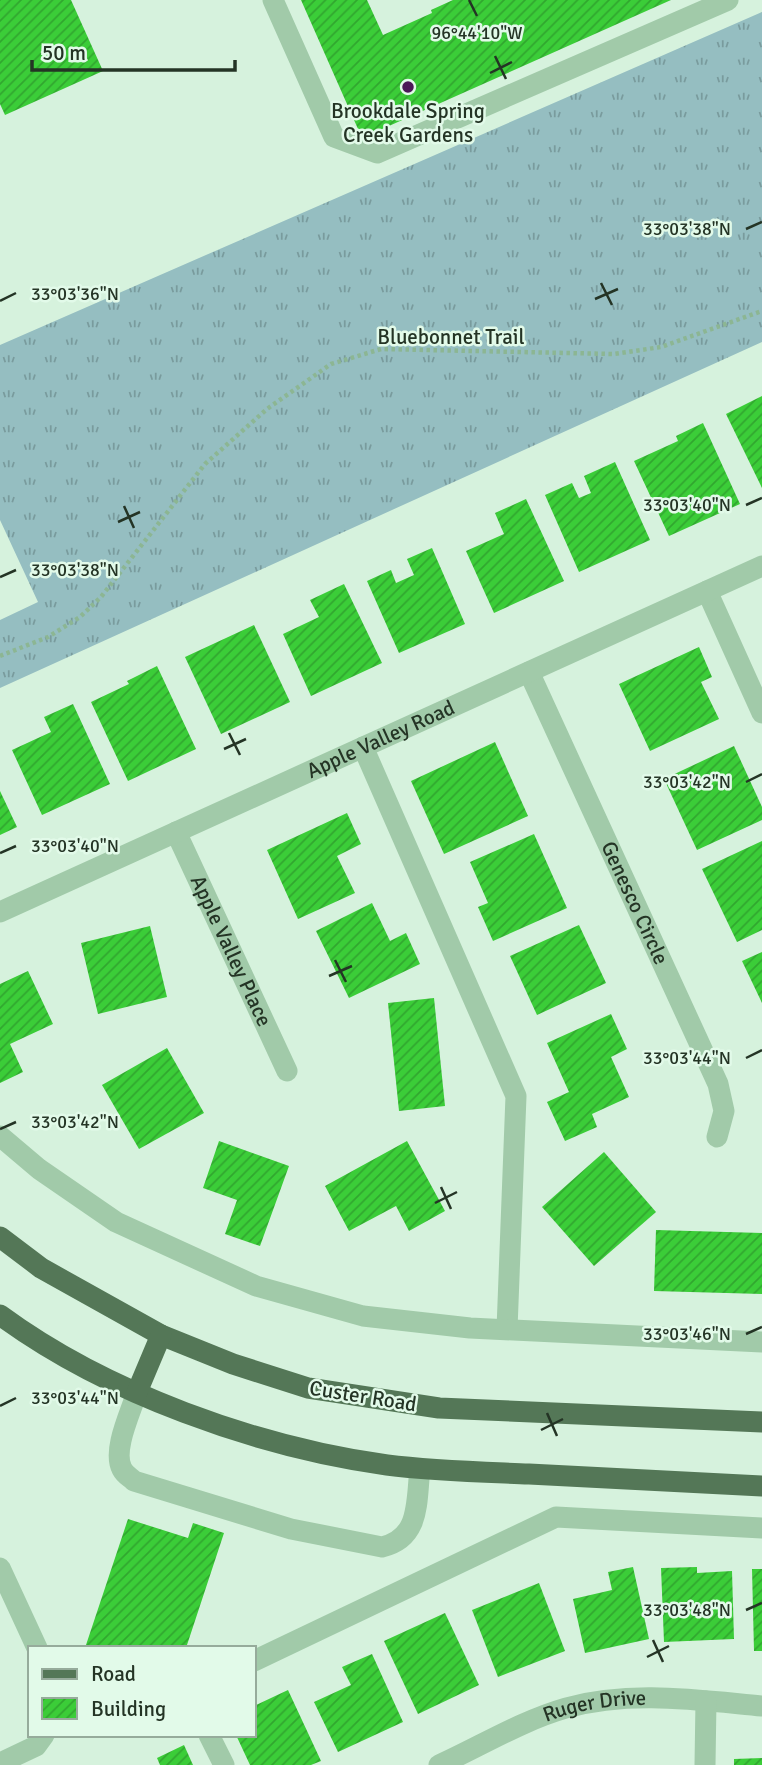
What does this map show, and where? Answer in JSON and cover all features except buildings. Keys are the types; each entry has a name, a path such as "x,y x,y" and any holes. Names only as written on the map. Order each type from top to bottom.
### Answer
{"main road":[{"name":"Custer Road","path":"0,1237 41,1268 161,1335 233,1364 308,1388 439,1408 762,1422"},
{"path":"0,1315 77,1363 137,1392 269,1441 323,1454 421,1469 762,1486"},
{"path":"137,1392 161,1335"}],"street":[{"path":"273,0 334,137 377,153 728,0"},
{"name":"Apple Valley Road","path":"0,912 762,566"},
{"path":"707,591 762,713"},
{"name":"Genesco Circle","path":"529,672 718,1084 724,1111 717,1137"},
{"path":"363,747 516,1096 507,1329"},
{"name":"Apple Valley Place","path":"176,832 287,1072"},
{"path":"0,1136 39,1169 116,1222 256,1286 363,1316 426,1324 762,1342"},
{"path":"137,1392 120,1446 119,1461 123,1472 134,1481 291,1529 382,1547 401,1540 415,1518 421,1469"},
{"path":"256,1660 556,1517 762,1528"},
{"path":"0,1568 36,1646"},
{"name":"Ruger Drive","path":"439,1765 512,1729 566,1708 614,1699 658,1697 762,1706"},
{"path":"705,1765 706,1701"},
{"path":"0,1763 36,1746 43,1737"},
{"path":"210,1737 224,1765"}],"path":[{"name":"Bluebonnet Trail","path":"0,656 48,637 80,617 101,597 205,464 267,409 331,364 381,349 614,355 661,347 762,311"}],"green space":[{"path":"762,12 762,342 0,688 0,620 38,602 0,520 0,345"}],"place":[{"name":"Brookdale Spring Creek Gardens","path":"408,87"}]}
